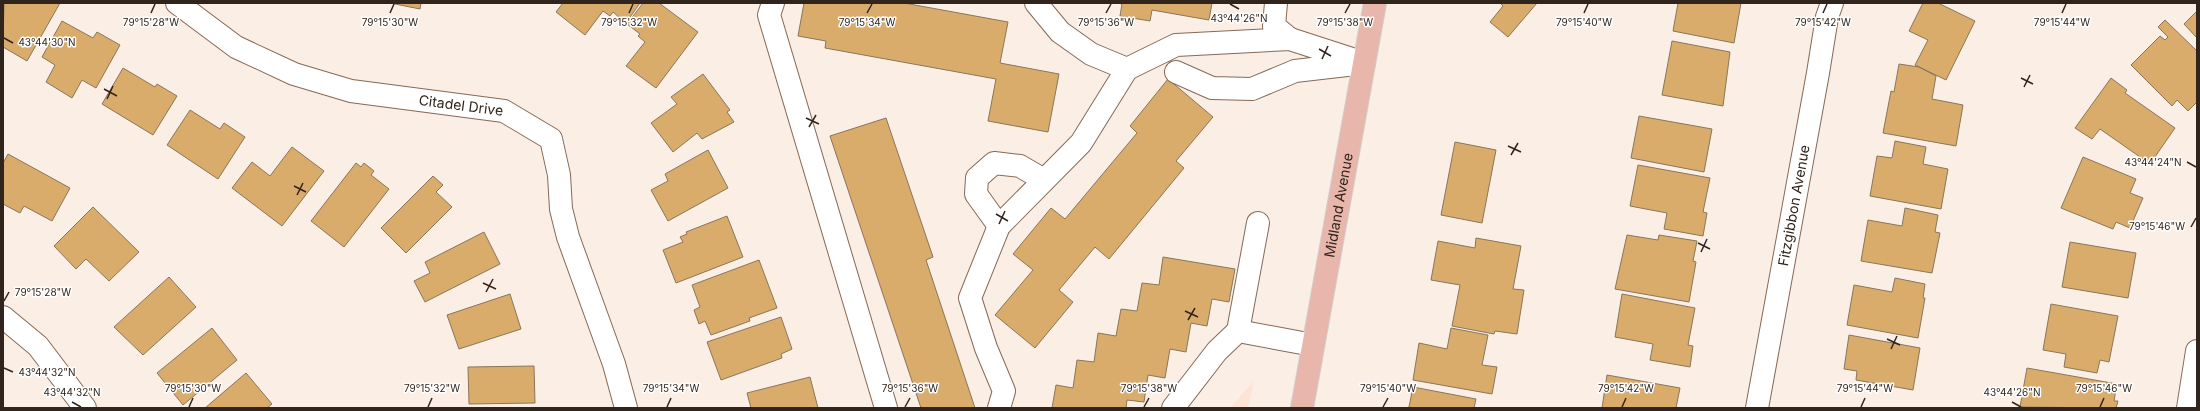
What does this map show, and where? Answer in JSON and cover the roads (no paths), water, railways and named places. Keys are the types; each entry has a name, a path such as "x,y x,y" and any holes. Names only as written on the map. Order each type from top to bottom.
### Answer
{"main road":[{"name":"Midland Avenue","path":"1302,408 1375,3"}],"street":[{"name":"Citadel Drive","path":"177,3 236,47 294,74 350,91 504,111 551,139 559,175 561,209 568,237 614,364 626,408"},
{"path":"773,3 769,15 886,408"},
{"path":"1036,3 1060,32 1092,54 1127,69"},
{"path":"1276,3 1274,26 1290,39 1364,63"},
{"name":"Fitzgibbon Avenue","path":"1757,408 1827,17 1832,3"},
{"path":"999,408 1004,392 986,348 970,298 999,226 1080,144 1127,69 1176,46 1290,39"},
{"path":"1176,72 1212,88 1252,89 1295,71 1364,63"},
{"path":"999,226 976,194 977,178 994,163 1020,166 1044,180"},
{"path":"1173,408 1217,351 1238,331 1258,223"},
{"path":"3,317 38,346 85,408"},
{"path":"1238,331 1313,345"},
{"path":"2188,408 2197,351"}]}
